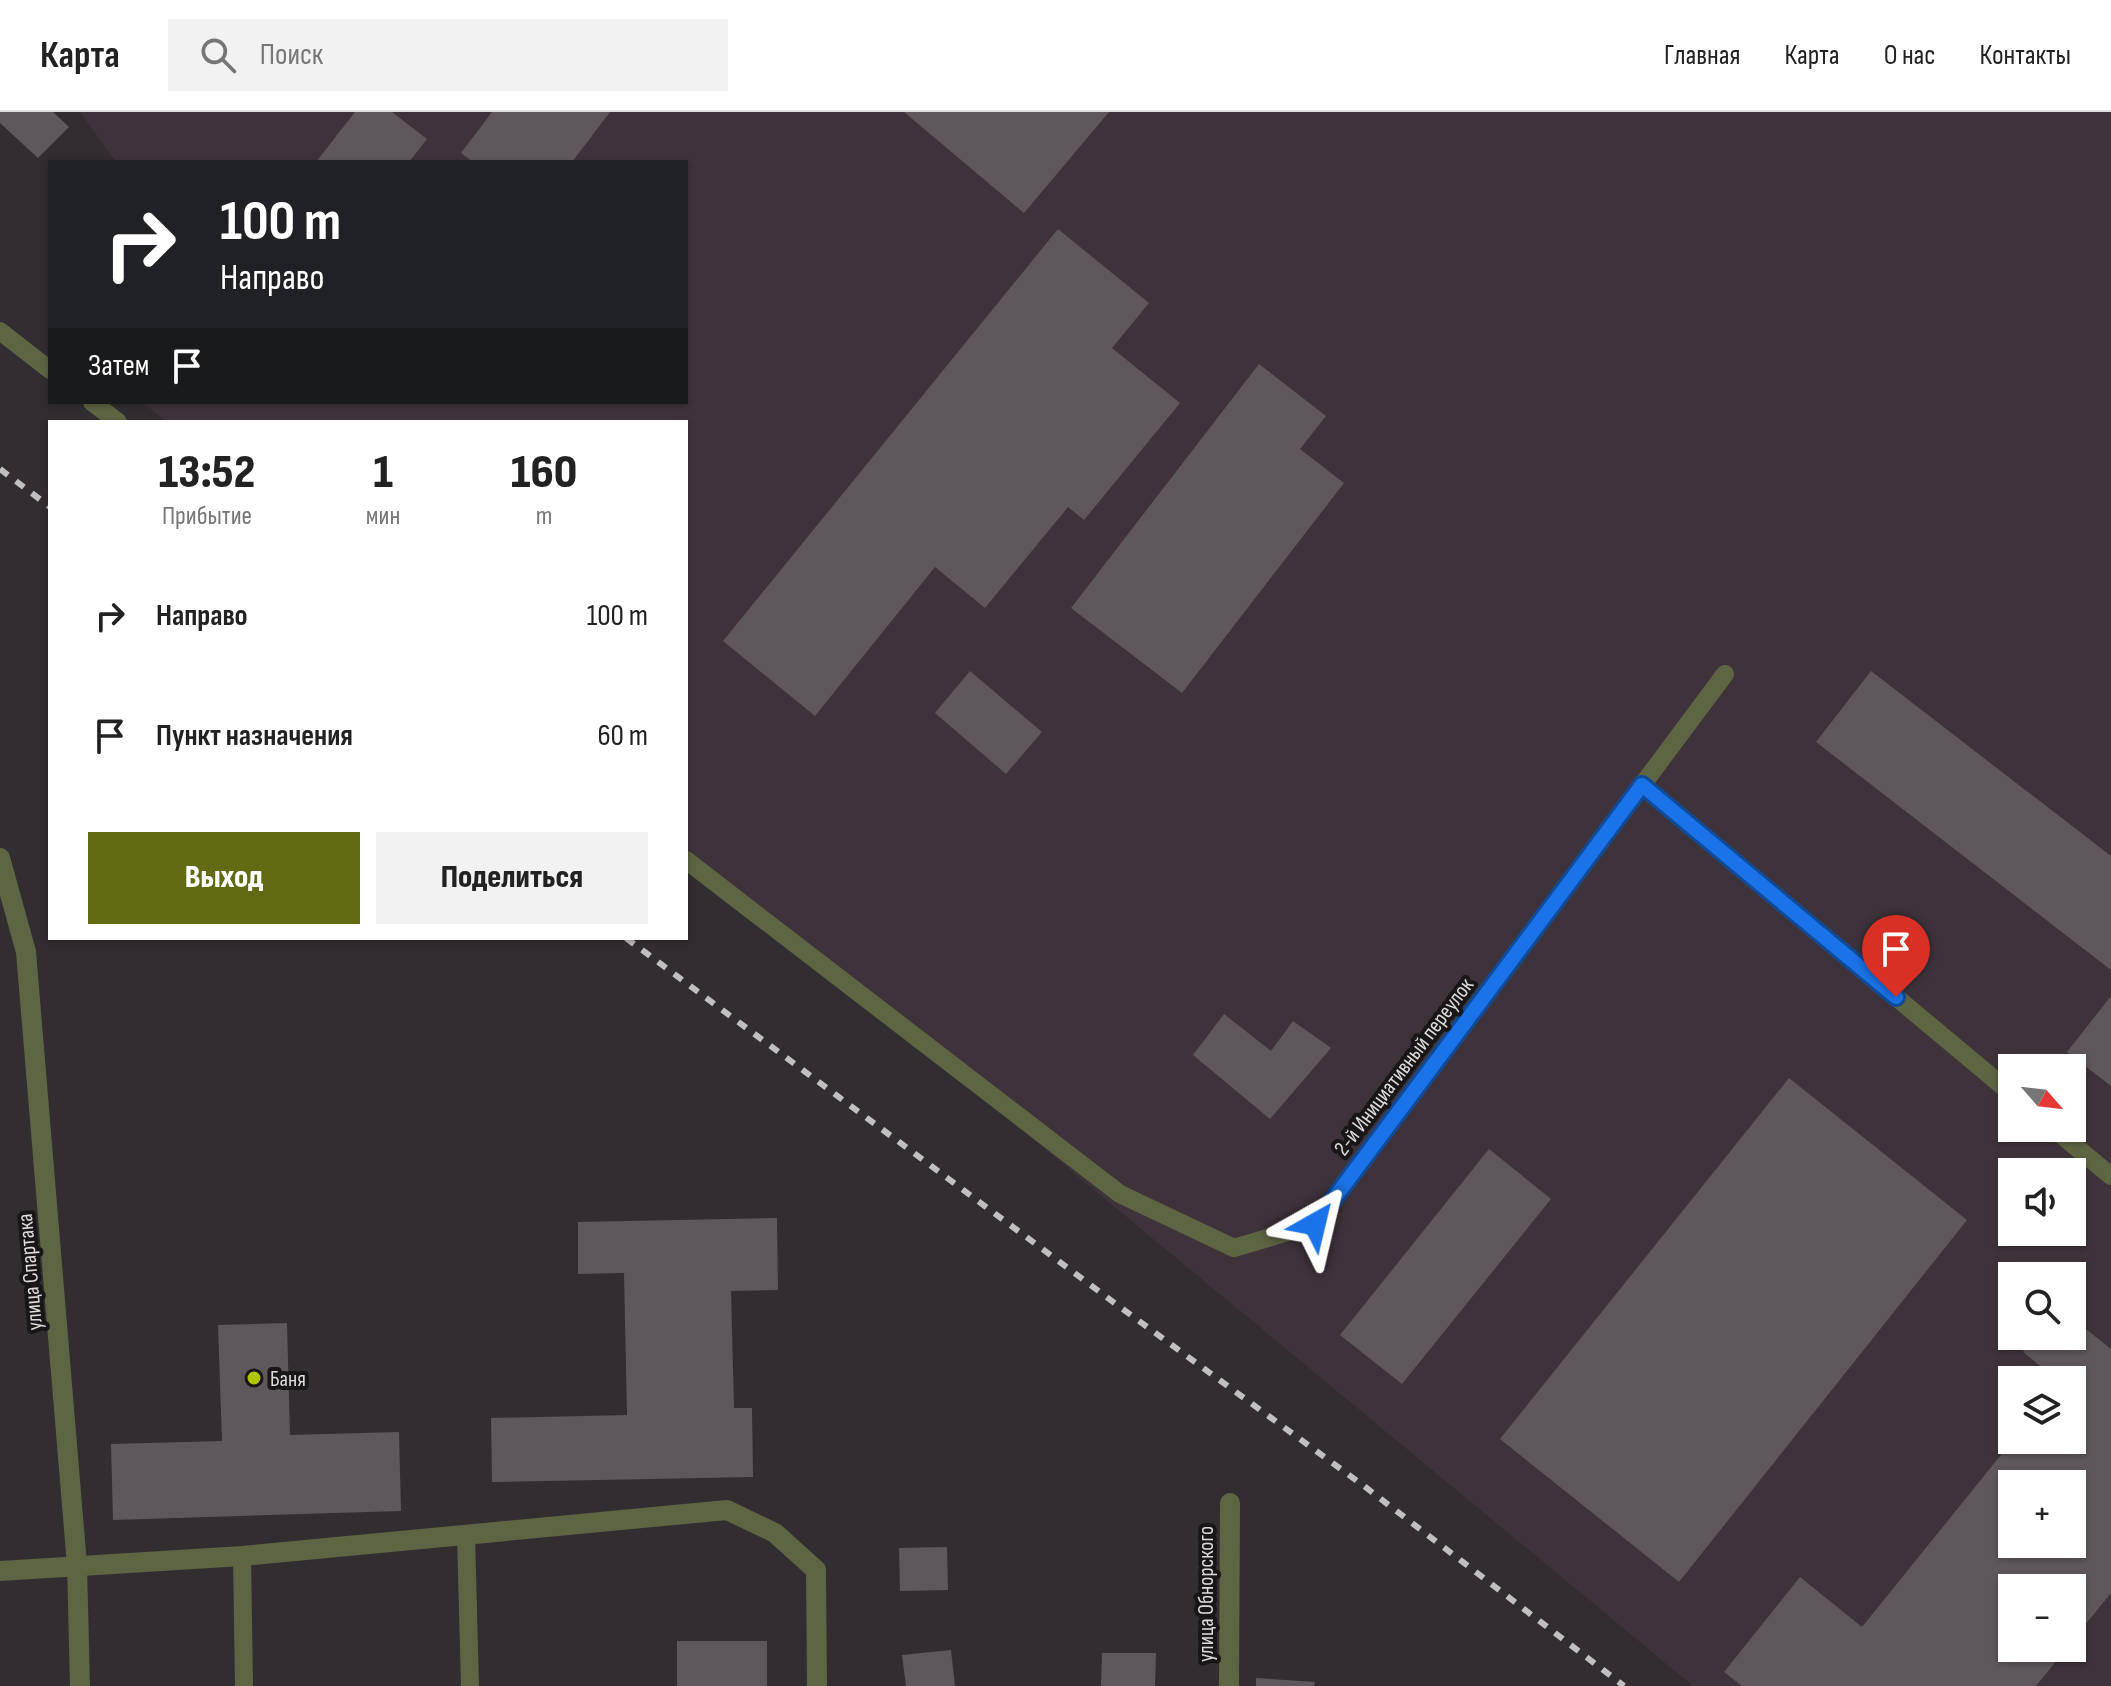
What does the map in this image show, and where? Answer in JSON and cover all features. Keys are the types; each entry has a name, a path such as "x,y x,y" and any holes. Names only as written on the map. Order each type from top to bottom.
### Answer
{"street":[{"name":"улица Спартака","path":"1,864 26,952 77,1565 80,1686"},
{"name":"улица Обнорского","path":"1229,1686 1230,1503"},
{"path":"0,1571 242,1556 727,1510 775,1533 816,1570 817,1686"}],"lane":[{"path":"0,331 48,368"},
{"path":"95,404 115,420"},
{"name":"2-й Инициативный переулок","path":"688,862 1120,1194 1234,1248 1315,1224 1725,674"},
{"path":"1642,785 1998,1082"},
{"path":"2070,1142 2111,1176"},
{"path":"466,1535 470,1686"},
{"path":"242,1556 244,1686"}],"shaded area":[{"path":"80,112 2111,112 2111,1686 1693,1686 688,854 688,420 164,420 144,404 688,404 688,160 115,160"}],"building":[{"path":"0,112 53,112 69,127 38,158 0,123"},
{"path":"355,112 392,112 427,139 411,160 318,160"},
{"path":"492,112 610,112 574,160 470,160 461,153"},
{"path":"904,112 1109,112 1024,213"},
{"path":"1058,229 1149,303 1112,348 1180,403 1084,520 1068,507 985,608 935,567 815,716 723,641"},
{"path":"1259,364 1326,416 1300,449 1344,483 1182,693 1071,608"},
{"path":"970,671 1042,732 1006,774 935,713"},
{"path":"1871,671 2111,856 2111,970 1816,742"},
{"path":"2111,996 2111,1086 2086,1067 2086,1054 2067,1052"},
{"path":"1224,1014 1271,1051 1293,1021 1331,1048 1270,1119 1193,1055"},
{"path":"1789,1078 1967,1220 1679,1582 1500,1439"},
{"path":"1489,1149 1551,1199 1402,1384 1340,1335"},
{"path":"777,1218 778,1290 731,1291 734,1408 752,1408 753,1477 492,1482 491,1418 627,1415 624,1273 578,1274 578,1222"},
{"name":"Баня","path":"287,1323 290,1435 399,1432 401,1511 113,1520 111,1444 222,1441 218,1325"},
{"path":"2086,1329 2111,1349 2111,1593 2086,1624 2086,1574 1998,1574 1998,1662 2056,1662 2036,1686 1742,1686 1724,1672 1800,1577 1862,1627 2002,1454 2086,1454 2086,1366 2040,1366 2023,1352 2086,1350"},
{"path":"947,1547 948,1590 900,1591 899,1548"},
{"path":"677,1641 767,1641 767,1686 677,1686"},
{"path":"951,1650 955,1686 906,1686 902,1655"},
{"path":"1102,1653 1156,1653 1155,1686 1101,1686"},
{"path":"1256,1678 1315,1682 1314,1686 1256,1686"}],"railway":[{"path":"0,469 48,505"},
{"path":"629,940 1364,1486 1624,1686"}],"place":[{"name":"Баня","path":"254,1378"}],"route":[{"path":"1315,1224 1642,785 1896,997"}]}
